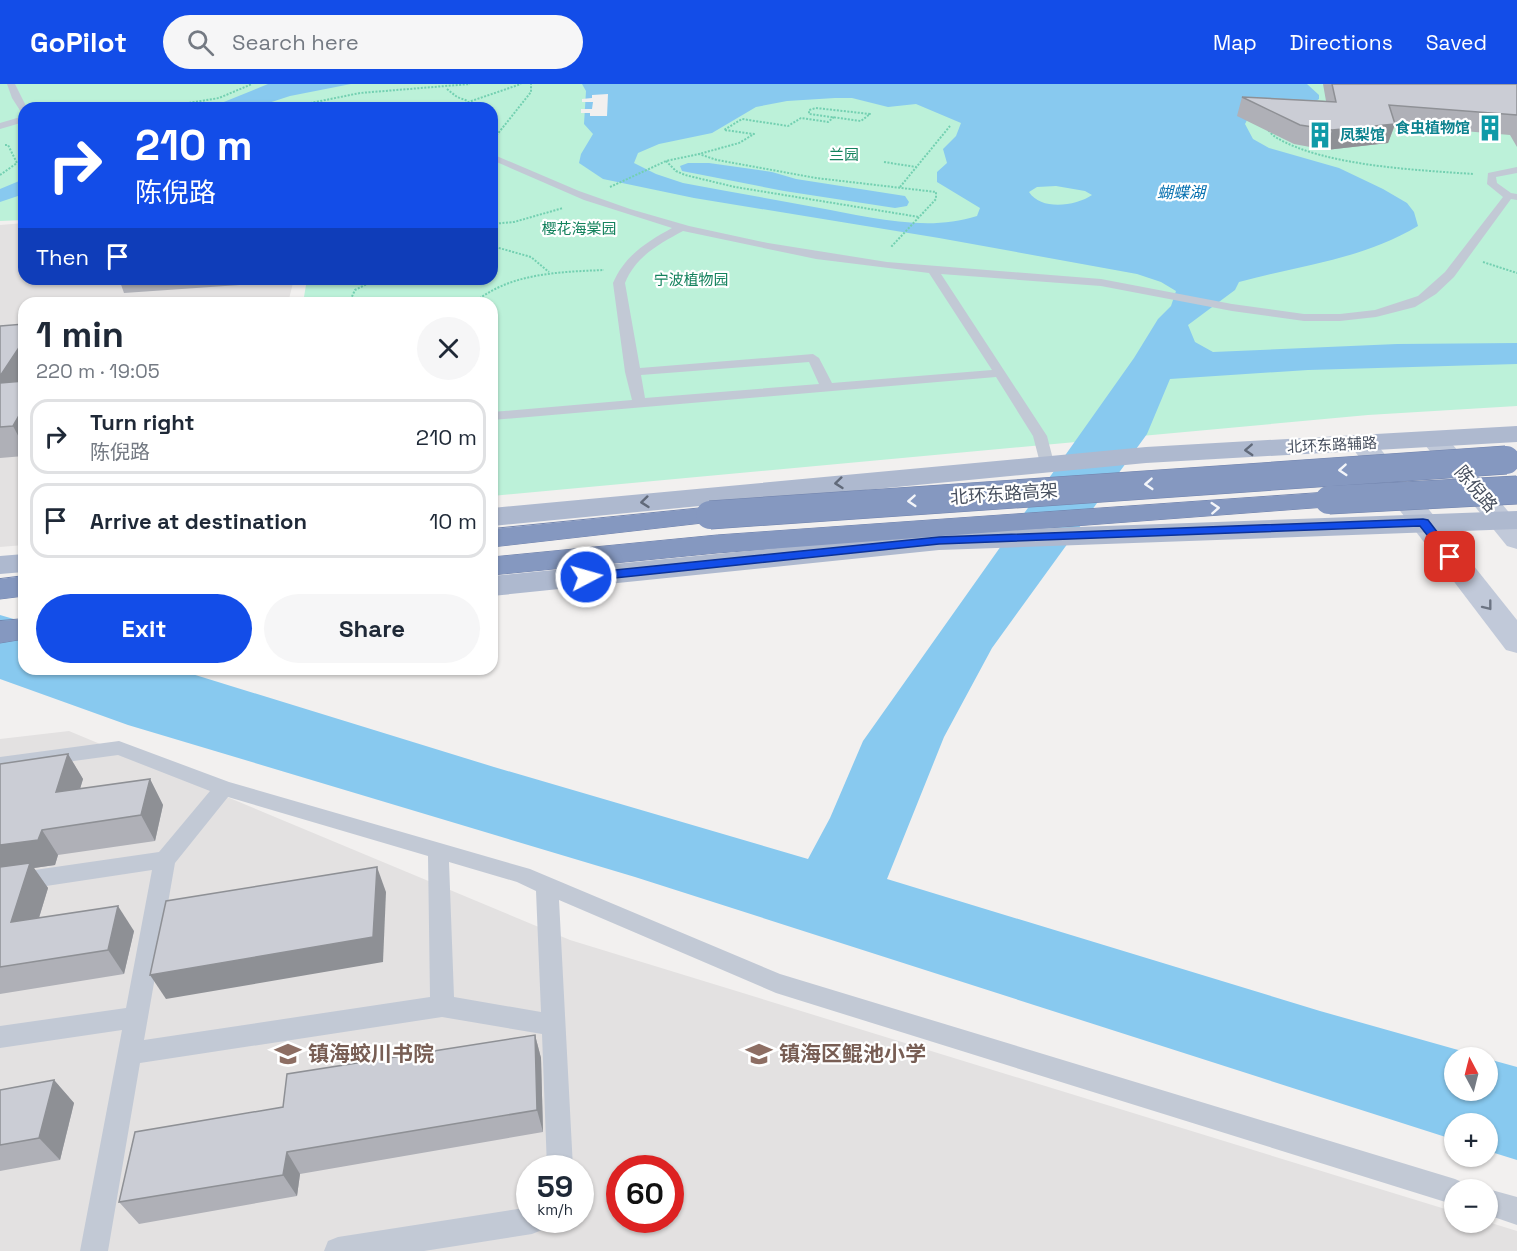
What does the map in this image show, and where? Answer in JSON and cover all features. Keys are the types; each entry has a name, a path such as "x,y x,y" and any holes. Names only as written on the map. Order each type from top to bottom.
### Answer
{"highway":[{"name":"北环东路高架","path":"498,537 710,516 1517,459"},
{"name":"北环东路高架","path":"498,565 717,544 1318,500 1517,490"},
{"path":"498,532 710,516"},
{"path":"498,570 717,544"},
{"path":"0,571 18,570"},
{"path":"0,589 18,587"},
{"path":"0,616 18,614"},
{"path":"0,632 18,630"}],"main road":[{"name":"北环东路辅路","path":"498,516 1047,463 1517,434"},
{"path":"498,585 939,541 1423,522 1512,527"},
{"path":"0,565 18,564"},
{"path":"0,639 18,637"}],"street":[{"name":"陈倪路","path":"1434,439 1512,527"},
{"path":"1362,443 1517,642"}],"lane":[{"path":"11,84 18,102"},
{"path":"0,126 18,121"},
{"path":"498,160 587,198 682,227 798,252 933,270 1058,276 1127,286 1268,314 1310,317 1355,316 1390,309 1427,296 1440,286 1512,196 1492,184 1491,176 1517,170"},
{"path":"639,403 632,372 619,283 623,270 636,255 682,227"},
{"path":"933,270 959,307 1040,436 1047,463"},
{"path":"632,372 813,358 827,387"},
{"path":"498,415 999,373"},
{"path":"0,764 119,748 224,788 522,875 776,983 1444,1188"},
{"path":"94,1251 132,1053 165,860 224,788"},
{"path":"438,850 442,1006"},
{"path":"0,884 165,860"},
{"path":"547,885 559,1155"},
{"path":"132,1053 442,1006 554,1025"},
{"path":"0,1037 138,1017"},
{"path":"1498,1205 1517,1210"},
{"path":"338,1251 516,1223"}],"path":[{"path":"197,102 242,90 252,84"},
{"path":"309,102 363,93 406,89 447,89 470,84"},
{"path":"447,89 457,97 469,101 521,84"},
{"path":"498,133 531,92 531,84"},
{"path":"834,117 809,114 808,111 816,108 834,108 870,114 861,121 834,117 828,122 801,118 788,126 742,119 724,130 754,134 733,145 699,154 717,160 816,178 936,192 936,199 876,263"},
{"path":"1272,120 1264,125 1272,136 1320,155 1360,162 1491,176"},
{"path":"900,188 950,126"},
{"path":"0,145 8,146 18,163 0,175"},
{"path":"666,161 676,171 685,175 735,187 919,217"},
{"path":"884,162 917,167"},
{"path":"498,247 527,254 542,262 549,272"},
{"path":"1462,256 1517,273"},
{"path":"483,297 507,284 549,272 623,270"},
{"path":"352,297 361,285"}],"shaded area":[{"path":"18,224 18,285 292,285 290,297 18,297 18,546 0,547 0,225"},
{"name":"镇海蛟川书院","path":"69,731 570,940 1444,1209 1444,1233 1498,1233 1498,1225 1517,1231 1517,1251 0,1251 0,739"}],"green space":[{"name":"宁波植物园","path":"0,84 1517,84 1517,406 1368,415 498,495 498,297 304,297 306,285 498,285 498,102 18,102 18,220 0,221"}],"water":[{"path":"268,84 351,84 272,102 224,102"},
{"name":"蝴蝶湖","path":"582,84 1307,84 1319,95 1319,99 1313,103 1250,114 1245,124 1253,139 1269,148 1339,168 1407,203 1414,212 1418,226 1375,247 1353,254 1239,282 1235,290 1188,325 1195,342 1213,352 1397,344 1517,343 1517,364 1308,370 1170,379 1147,434 992,648 944,737 887,879 1320,1011 1448,1047 1444,1047 1444,1101 1498,1101 1498,1062 1517,1067 1517,1160 1498,1154 1498,1113 1444,1113 1444,1136 635,877 128,725 0,679 0,615 18,620 18,675 195,675 494,767 808,859 830,818 863,741 1134,358 1158,319 1171,306 1176,291 1161,282 1137,274 939,238 694,198 603,179 579,163 581,154 593,134 584,124 586,91","holes":["835,98 852,98 888,107 916,104 961,123 956,136 943,149 947,163 937,172 937,182 980,208 977,216 937,223 875,218 683,183 656,174 634,163 638,153 659,144 712,133 756,107 787,101","1056,186 1085,191 1092,195 1077,202 1059,205 1042,202 1029,192 1037,187"]},
{"path":"688,163 709,163 772,172 796,179 905,196 909,202 907,206 895,208 784,191 682,171 680,166"},
{"path":"18,182 18,196 0,202 0,189"}],"pier":[{"path":"608,94 607,116 590,116 590,113 581,113 581,109 592,109 593,102 582,102 582,99 592,98 592,95"}],"building":[{"path":"1332,84 1517,84 1517,115 1389,105 1395,124 1332,130 1300,125 1242,97 1336,102"},
{"path":"18,324 18,349 0,376 0,326"},
{"path":"18,382 18,417 13,426 0,427 0,383"},
{"path":"68,754 56,792 150,779 141,815 42,830 38,840 0,845 0,764"},
{"path":"30,863 11,922 118,906 108,950 0,967 0,867"},
{"path":"377,867 373,937 150,975 166,901"},
{"path":"535,1035 537,1110 287,1152 283,1175 119,1202 135,1132 283,1107 287,1074"},
{"path":"54,1080 39,1138 0,1145 0,1090"}],"place":[{"name":"食虫植物馆","path":"1490,128"},
{"name":"凤梨馆","path":"1320,135"},
{"name":"镇海蛟川书院","path":"288,1054"},
{"name":"镇海区鲲池小学","path":"759,1054"}],"route":[{"path":"586,577 939,541 1423,522 1450,557"}],"park label":[{"name":"兰园","path":"844,155"},
{"name":"樱花海棠园","path":"579,229"}]}
